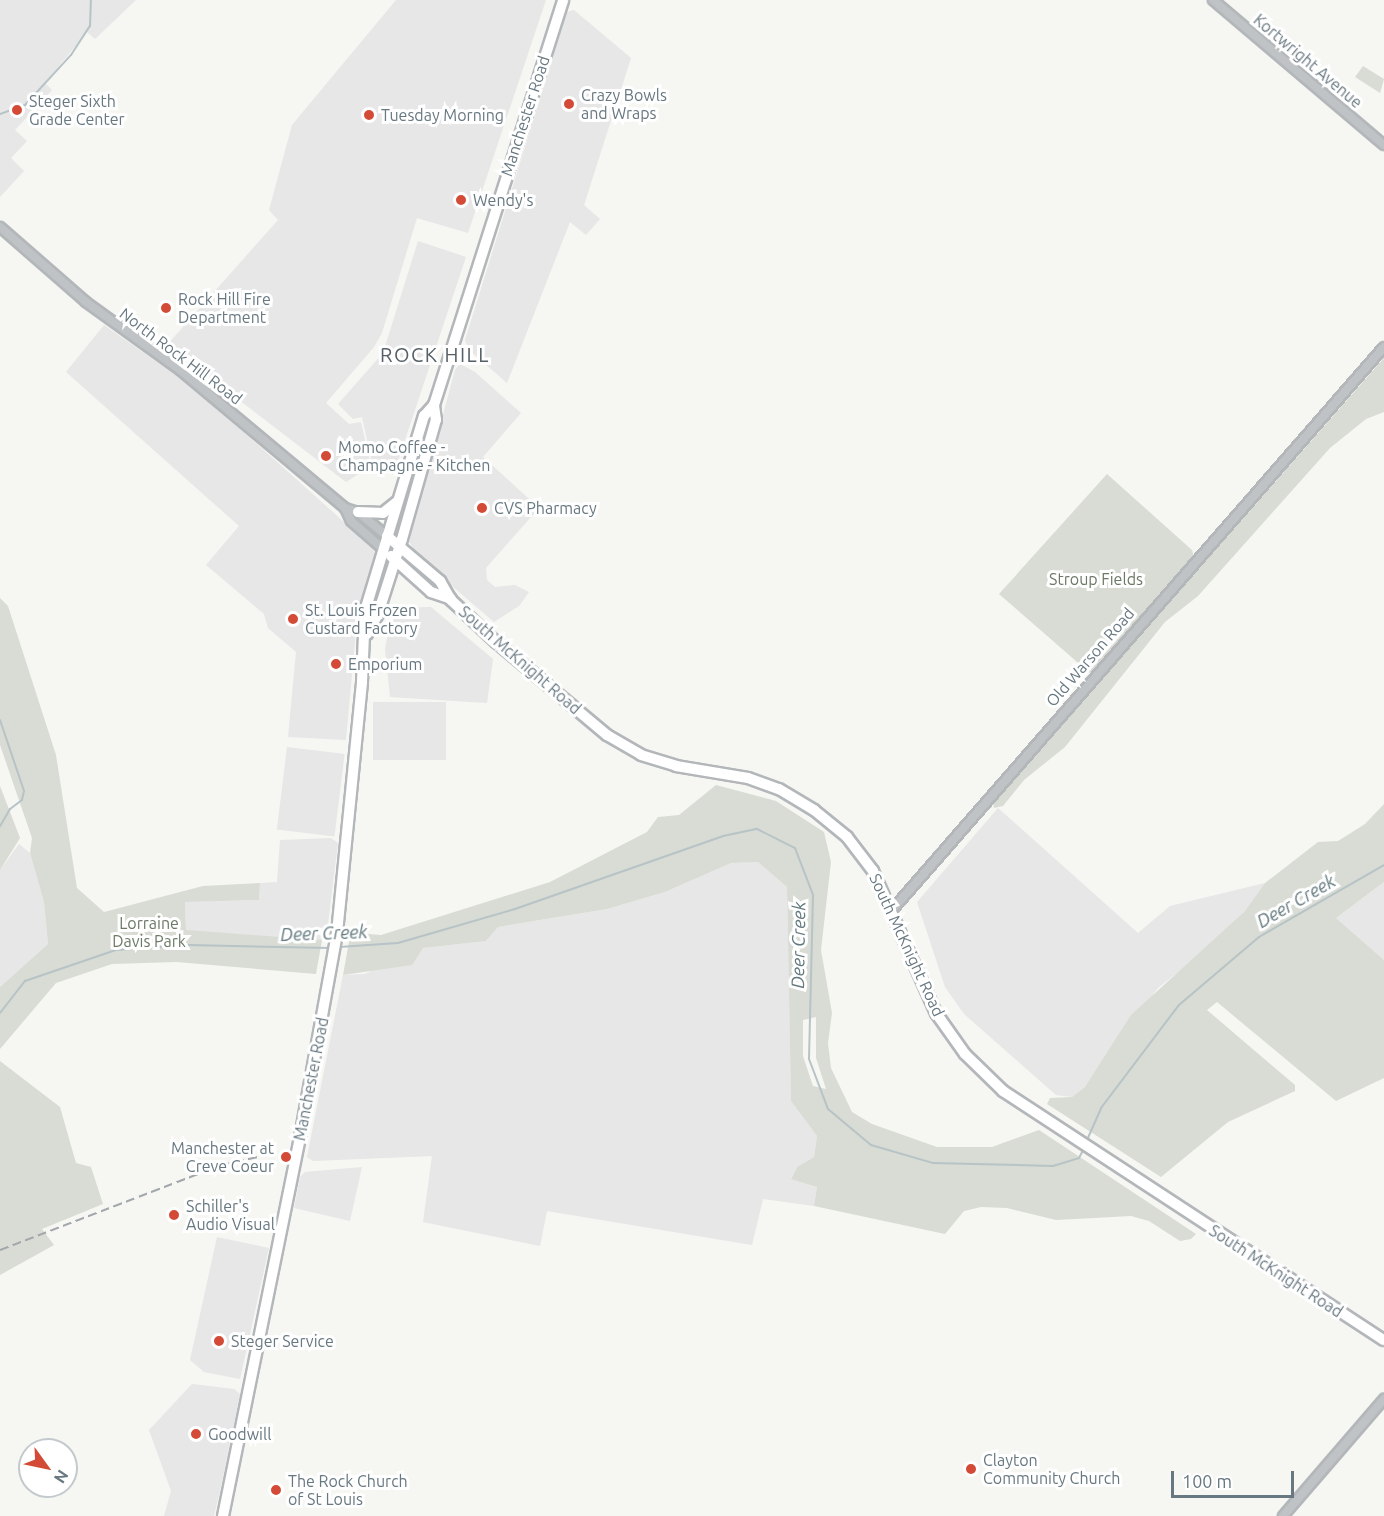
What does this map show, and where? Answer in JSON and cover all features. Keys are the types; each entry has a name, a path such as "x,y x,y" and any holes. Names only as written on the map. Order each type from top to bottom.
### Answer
{"main road":[{"name":"Manchester Road","path":"223,1516 337,933 366,636 365,612 424,416 434,405 562,0"},
{"name":"Manchester Road","path":"366,636 399,546 436,420 434,405"},
{"path":"358,512 383,513 398,501"},
{"name":"South McKnight Road","path":"387,536 440,581 451,600 607,735 641,755 676,766 748,778 779,789 814,810 847,837 873,871 892,909 936,1013 965,1054 1003,1091 1384,1340"},
{"name":"South McKnight Road","path":"383,549 431,592 451,600"},
{"path":"387,583 399,575 413,575"}],"street":[{"name":"Kortwright Avenue","path":"1212,0 1384,145"},
{"name":"North Rock Hill Road","path":"0,227 86,302 180,370 345,508 358,512 387,536"},
{"name":"Old Warson Road","path":"892,909 1384,347"},
{"name":"North Rock Hill Road","path":"345,508 351,521 383,549"},
{"path":"1283,1516 1384,1399"}],"shaded area":[{"name":"Steger Sixth Grade Center","path":"0,0 136,0 95,39 87,32 45,83 52,90 15,130 27,141 11,158 24,171 0,197"},
{"path":"396,0 546,0 468,233 417,218 382,333 374,347 326,403 349,424 361,422 371,466 346,482 167,345 278,220 269,210 292,125"},
{"path":"574,10 631,58 584,205 600,219 586,235 570,222 507,383 469,350 465,340 567,12"},
{"path":"418,241 466,257 395,470 373,467 362,417 353,419 338,404 383,353"},
{"path":"104,325 196,389 374,549 376,556 356,631 346,740 288,737 296,652 268,628 264,614 206,565 239,526 66,372"},
{"path":"460,364 475,372 521,413 483,457 539,508 486,568 487,580 495,587 515,585 529,592 519,606 494,622 417,556 409,541 455,370"},
{"path":"431,607 493,659 487,703 390,697 385,649 393,608"},
{"path":"373,702 446,702 446,760 373,760"},
{"path":"287,747 345,754 334,836 277,829"},
{"path":"998,808 1138,933 1170,906 1265,883 1244,912 1201,954 1158,988 1085,1087 1072,1097 1056,1095 964,1014 945,987 917,902"},
{"path":"331,838 338,843 327,932 323,931 322,940 186,931 185,902 259,900 260,883 277,882 280,840"},
{"path":"19,844 30,853 44,902 48,944 0,987 0,870"},
{"path":"758,862 787,887 791,1101 817,1136 814,1157 797,1167 791,1178 817,1187 814,1206 763,1199 752,1245 547,1211 540,1246 423,1222 432,1156 313,1161 307,1157 343,975 365,974 422,948 486,941 498,927 607,909 665,892 731,863"},
{"path":"1384,882 1384,960 1336,918"},
{"path":"362,1167 350,1221 294,1208 300,1177 305,1172"},
{"path":"217,1237 269,1248 240,1379 204,1372 190,1360"},
{"path":"192,1384 234,1389 240,1394 220,1491 214,1516 164,1516 171,1491 149,1430"}],"green space":[{"path":"1363,66 1384,79 1380,93 1355,77"},
{"path":"1384,358 1384,412 1366,419 1330,448 1198,596 1165,622 1065,747 1024,780 1003,806 994,808 993,803"},
{"name":"Stroup Fields","path":"1107,474 1192,550 1194,557 1092,675 999,594"},
{"name":"Lorraine Davis Park","path":"0,598 8,606 56,755 77,888 104,912 203,886 260,883 259,900 185,902 186,930 322,940 316,974 176,962 112,964 56,983 0,1049 0,987 48,944 44,902 30,853 32,838 0,745"},
{"path":"716,785 776,801 824,832 831,862 821,950 832,1013 828,1043 831,1068 852,1112 872,1124 937,1147 992,1147 1039,1130 1196,1234 1191,1239 1180,1241 1149,1221 1131,1216 1056,1220 1007,1208 981,1207 964,1211 945,1234 814,1206 817,1187 791,1179 797,1167 814,1157 817,1136 791,1101 787,887 758,862 731,863 665,892 607,909 498,927 486,941 423,948 412,965 343,975 350,936 354,933 381,935 550,882 647,832 658,817 679,815","holes":["816,1017 816,1058 826,1089 813,1086 803,1056 803,1020"]},
{"path":"0,786 20,838 0,870"},
{"path":"1384,804 1384,882 1336,918 1384,960 1384,1078 1336,1101 1217,1002 1207,1010 1295,1085 1295,1091 1228,1122 1161,1177 1047,1104 1050,1098 1072,1097 1085,1087 1131,1015 1244,912 1265,883 1318,842 1338,841 1365,824"},
{"path":"0,1061 60,1107 76,1163 91,1167 103,1204 42,1229 54,1245 0,1275"}],"waterway":[{"path":"0,114 25,105 71,55 90,26 91,0"},
{"path":"0,720 24,791 22,800 10,809 0,826"},
{"name":"Deer Creek","path":"339,947 398,943 515,909 723,836 757,829 795,848 813,895 809,1059 828,1109 871,1145 933,1163 1053,1166 1079,1158 1084,1148"},
{"name":"Deer Creek","path":"1087,1140 1101,1108 1179,1005 1259,937 1384,865"},
{"name":"Deer Creek","path":"0,1013 25,981 116,950 188,945 330,948"}],"railway":[{"path":"0,1250 222,1165 276,1153"}],"place":[{"name":"Crazy Bowls and Wraps","path":"569,104"},
{"name":"Steger Sixth Grade Center","path":"17,110"},
{"name":"Tuesday Morning","path":"369,115"},
{"name":"Wendy's","path":"461,200"},
{"name":"Rock Hill Fire Department","path":"166,308"},
{"name":"Momo Coffee - Champagne - Kitchen","path":"326,456"},
{"name":"CVS Pharmacy","path":"482,508"},
{"name":"St. Louis Frozen Custard Factory","path":"293,619"},
{"name":"Emporium","path":"336,664"},
{"name":"Manchester at Creve Coeur","path":"286,1157"},
{"name":"Schiller's Audio Visual","path":"174,1215"},
{"name":"Steger Service","path":"219,1341"},
{"name":"Goodwill","path":"196,1434"},
{"name":"Clayton Community Church","path":"971,1469"},
{"name":"The Rock Church of St Louis","path":"276,1490"}],"district":[{"name":"ROCK HILL","path":"435,354"}]}
